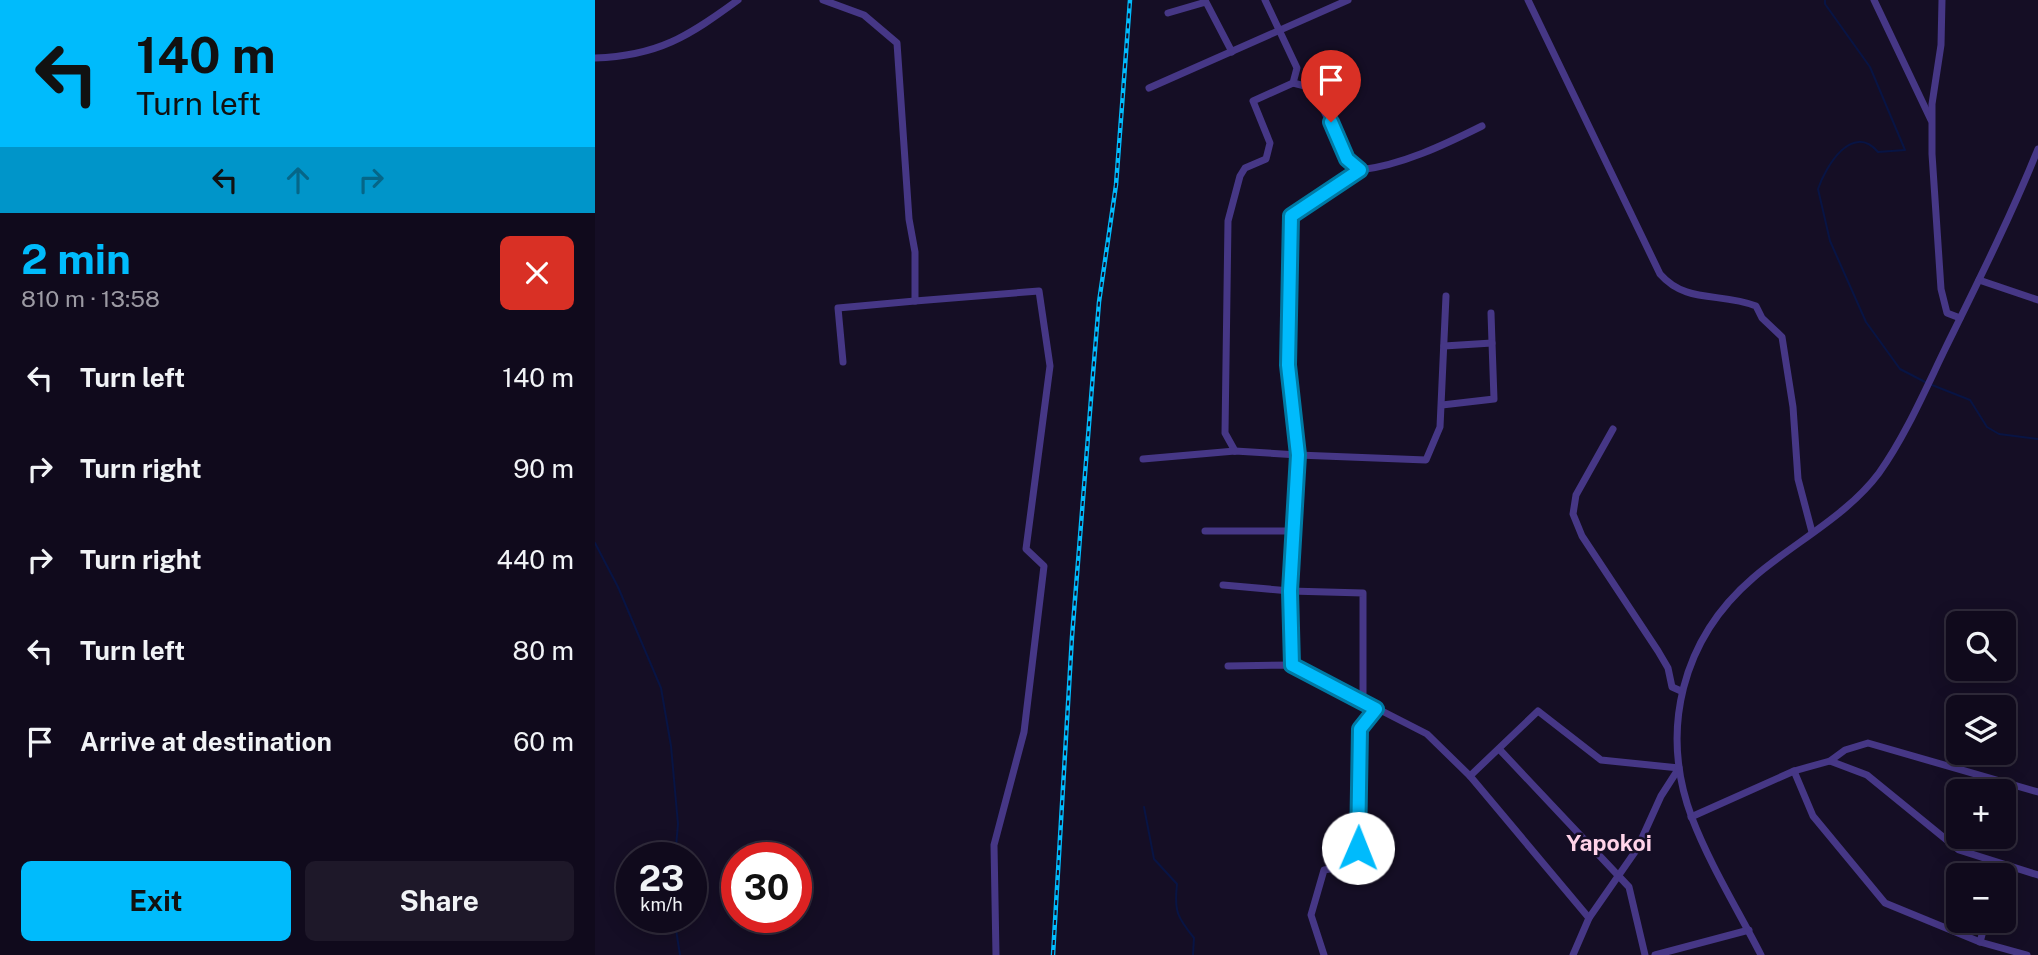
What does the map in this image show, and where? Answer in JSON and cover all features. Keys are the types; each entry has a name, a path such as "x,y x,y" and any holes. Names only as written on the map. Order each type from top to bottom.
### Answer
{"street":[{"path":"595,58 632,57 691,35 738,0"},
{"path":"823,0 864,15 897,43 909,219 915,252 915,302"},
{"path":"1265,0 1297,68 1293,83"},
{"path":"1149,88 1348,0"},
{"path":"1528,0 1661,275 1672,288 1686,294 1720,295 1756,306 1762,318 1782,337 1793,407 1798,479 1812,532"},
{"path":"1874,0 1931,120"},
{"path":"1942,0 1941,45 1931,120 1941,289 1947,313 1961,318"},
{"path":"1168,13 1206,2 1232,52"},
{"path":"1235,452 1225,433 1227,221 1240,176 1245,168 1266,159 1270,144 1252,101 1293,83 1313,88 1347,159 1360,170"},
{"path":"1292,665 1290,591 1298,455 1288,365 1291,216 1360,170 1413,156 1482,126"},
{"path":"1761,955 1691,817 1679,768 1677,737 1681,691 1696,648 1719,612 1737,591 1864,490 1879,472 1961,318 2038,149"},
{"path":"1979,280 2038,300"},
{"path":"843,362 838,308 1038,291 1050,366 1026,549 1044,566 1024,732 994,845 996,955"},
{"path":"1143,459 1235,452 1426,460 1440,427 1446,296"},
{"path":"1442,405 1494,399 1490,313"},
{"path":"1444,346 1492,343"},
{"path":"1613,429 1576,495 1573,513 1583,537 1663,660 1672,687 1681,691"},
{"path":"1205,531 1294,531"},
{"path":"1223,585 1290,591 1363,593 1363,702"},
{"path":"1228,666 1292,665 1427,734 1470,776 1589,918"},
{"path":"1324,955 1311,915 1324,870 1348,866 1358,848 1360,729 1376,709"},
{"path":"1470,776 1538,711 1601,760 1679,768"},
{"path":"1691,817 1794,771 1830,761 1852,746 1868,743 2038,792"},
{"path":"1500,750 1629,887 1645,955"},
{"path":"1830,761 1867,775 1959,850 2000,863"},
{"path":"1576,953 1589,918 1620,878 1637,849 1661,796 1679,768"},
{"path":"1794,771 1813,816 1885,903 1980,942 2027,955"},
{"path":"2016,868 2038,875"},
{"path":"1655,955 1749,930"},
{"path":"1980,942 1982,933"}],"waterway":[{"path":"1825,0 1825,4 1870,67 1905,150 1878,152 1868,144 1859,142 1850,144 1834,159 1818,189 1830,241 1866,322 1900,369 1927,383"},
{"path":"1932,385 1970,400 1987,427 1999,434 2038,439"},
{"path":"595,543 618,587 661,688 671,746 678,824 676,842"},
{"path":"1144,807 1154,859 1177,884 1177,907 1180,919 1194,938 1193,955"},
{"path":"677,933 680,955"}],"railway":[{"path":"1053,955 1072,637 1093,374 1099,302 1116,185 1130,0"}],"district":[{"name":"Yapokoi","path":"1609,842"}],"route":[{"path":"1331,122 1347,159 1360,170 1291,216 1288,365 1294,399 1298,455 1290,591 1292,665 1376,709 1360,729 1358,848"}]}
